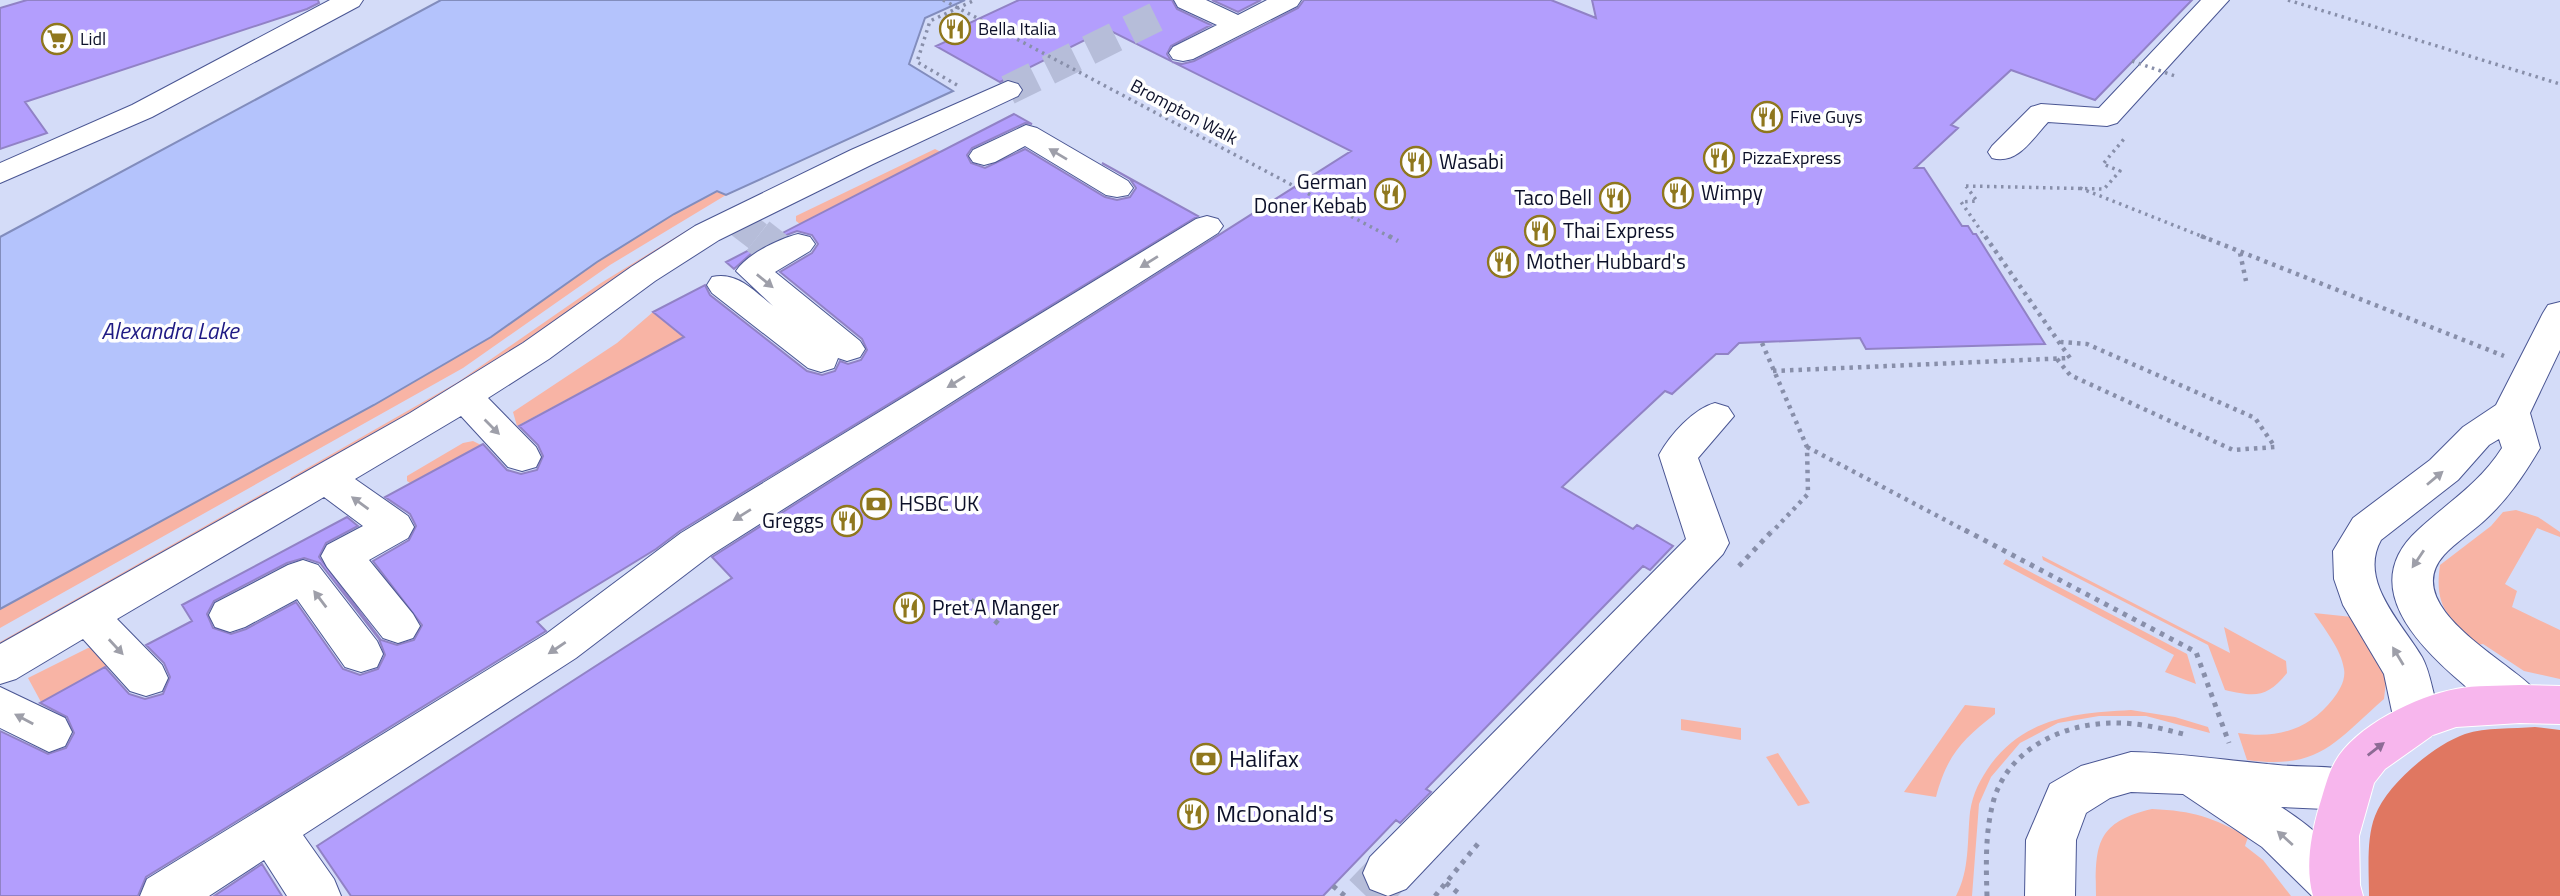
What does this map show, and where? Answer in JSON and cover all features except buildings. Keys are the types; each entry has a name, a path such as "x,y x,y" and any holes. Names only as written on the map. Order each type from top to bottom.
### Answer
{"main road":[{"path":"2337,890 2335,836 2353,774 2368,755 2417,720 2456,708 2540,704"}],"lane":[{"path":"0,174 142,111 350,0"},
{"path":"1183,53 1288,0"},
{"path":"2003,152 2041,113 2106,117 2216,0"},
{"path":"1181,4 1238,26"},
{"path":"957,146 1008,90"},
{"path":"0,666 464,396 536,351 643,274 707,233 957,146 1026,134 1117,188"},
{"path":"165,896 561,646 696,544 1207,226"},
{"path":"724,285 837,356 753,271 798,244"},
{"path":"2417,720 2406,670 2364,605 2355,579 2354,551 2367,529 2444,470 2476,436 2511,412 2560,313"},
{"path":"464,396 522,457"},
{"path":"2511,412 2521,448 2512,465 2492,491 2420,554 2411,569 2409,582 2417,603 2433,628 2455,652 2540,704"},
{"path":"1388,873 1708,543 1678,455 1715,416"},
{"path":"325,478 390,529 342,556 398,626"},
{"path":"230,615 303,576 361,654"},
{"path":"87,615 146,678"},
{"path":"0,706 49,732"},
{"path":"2050,896 2051,840 2067,799 2098,780 2131,772 2188,774 2278,786 2348,789"},
{"path":"2188,774 2279,832 2337,890"},
{"path":"271,829 316,896"}],"path":[{"name":"Brompton Walk","path":"943,0 1398,241"},
{"path":"958,86 917,62 930,20 975,0"},
{"path":"2288,0 2560,84"},
{"path":"1762,343 1773,371 2070,358 1961,202 1977,201 1966,186"},
{"path":"2080,188 2534,368"},
{"path":"2240,252 2246,281"},
{"path":"2002,275 2011,275"},
{"path":"2057,359 2070,375 2233,450 2275,447 2255,418 2087,344 2060,342"},
{"path":"1807,447 2196,652 2224,730"},
{"path":"971,600 1001,626"},
{"path":"1446,883 1462,896"},
{"path":"1333,886 1345,896"}],"shaded area":[{"path":"935,149 941,152 800,224 796,221 796,216"},
{"path":"717,191 726,195 610,265 463,368 0,628 0,609 374,405 491,337 600,260"},
{"path":"689,229 694,232 507,359 296,482 290,478 458,382 601,283"},
{"path":"653,312 684,337 517,426 513,412 617,343"},
{"path":"473,441 481,445 410,483 407,481 407,476 463,443"},
{"path":"267,491 271,496 0,651 0,642"},
{"path":"2516,510 2538,517 2560,532 2560,537 2537,528 2505,584 2517,591 2512,607 2560,630 2560,679 2524,671 2483,644 2476,645 2451,618 2441,601 2440,565 2491,526 2503,512"},
{"path":"2042,556 2230,653 2224,627 2286,661 2287,673 2273,687 2260,694 2225,690 2208,645 2043,560"},
{"path":"2006,559 2187,654 2196,684 2165,672 2174,655 2003,564"},
{"path":"2314,613 2352,617 2387,672 2384,699 2338,740 2309,757 2272,762 2247,760 2238,733 2266,735 2303,725 2324,710 2342,685 2344,673 2340,654"},
{"path":"88,648 102,648 114,663 41,702 28,678"},
{"path":"1965,705 1995,708 1995,714 1957,750 1945,770 1936,797 1904,792"},
{"path":"2131,710 2175,717 2208,727 2210,733 2146,716 2099,716 2058,723 2020,743 1991,777 1979,804 1972,896 1956,896 1966,865 1973,798 1987,770 2005,748 2020,736 2054,720 2091,713"},
{"path":"1681,719 1741,728 1741,740 1681,730"},
{"path":"2535,727 2560,730 2560,896 2369,896 2372,825 2381,804 2401,779 2426,756 2465,734 2491,729"},
{"path":"1778,753 1810,803 1798,806 1766,757"},
{"path":"2152,809 2202,816 2248,837 2245,846 2263,860 2291,896 2096,896 2096,863 2103,838 2119,821"}],"water":[{"name":"Alexandra Lake","path":"441,0 965,0 925,18 909,64 953,91 726,195 717,191 674,214 597,262 491,337 374,405 0,609 0,237"}],"tunnel":[{"path":"1008,90 1158,16"},
{"path":"734,218 760,238"},
{"path":"758,236 781,254"},
{"path":"1366,896 1388,873"}],"place":[{"name":"Bella Italia","path":"955,29"},
{"name":"Lidl","path":"57,39"},
{"name":"Five Guys","path":"1767,117"},
{"name":"PizzaExpress","path":"1719,158"},
{"name":"Wasabi","path":"1416,162"},
{"name":"Wimpy","path":"1678,193"},
{"name":"German Doner Kebab","path":"1390,194"},
{"name":"Taco Bell","path":"1615,198"},
{"name":"Thai Express","path":"1540,231"},
{"name":"Mother Hubbard's","path":"1503,262"},
{"name":"HSBC UK","path":"876,504"},
{"name":"Greggs","path":"847,521"},
{"name":"Pret A Manger","path":"909,608"},
{"name":"Halifax","path":"1206,759"},
{"name":"McDonald's","path":"1193,814"}]}
